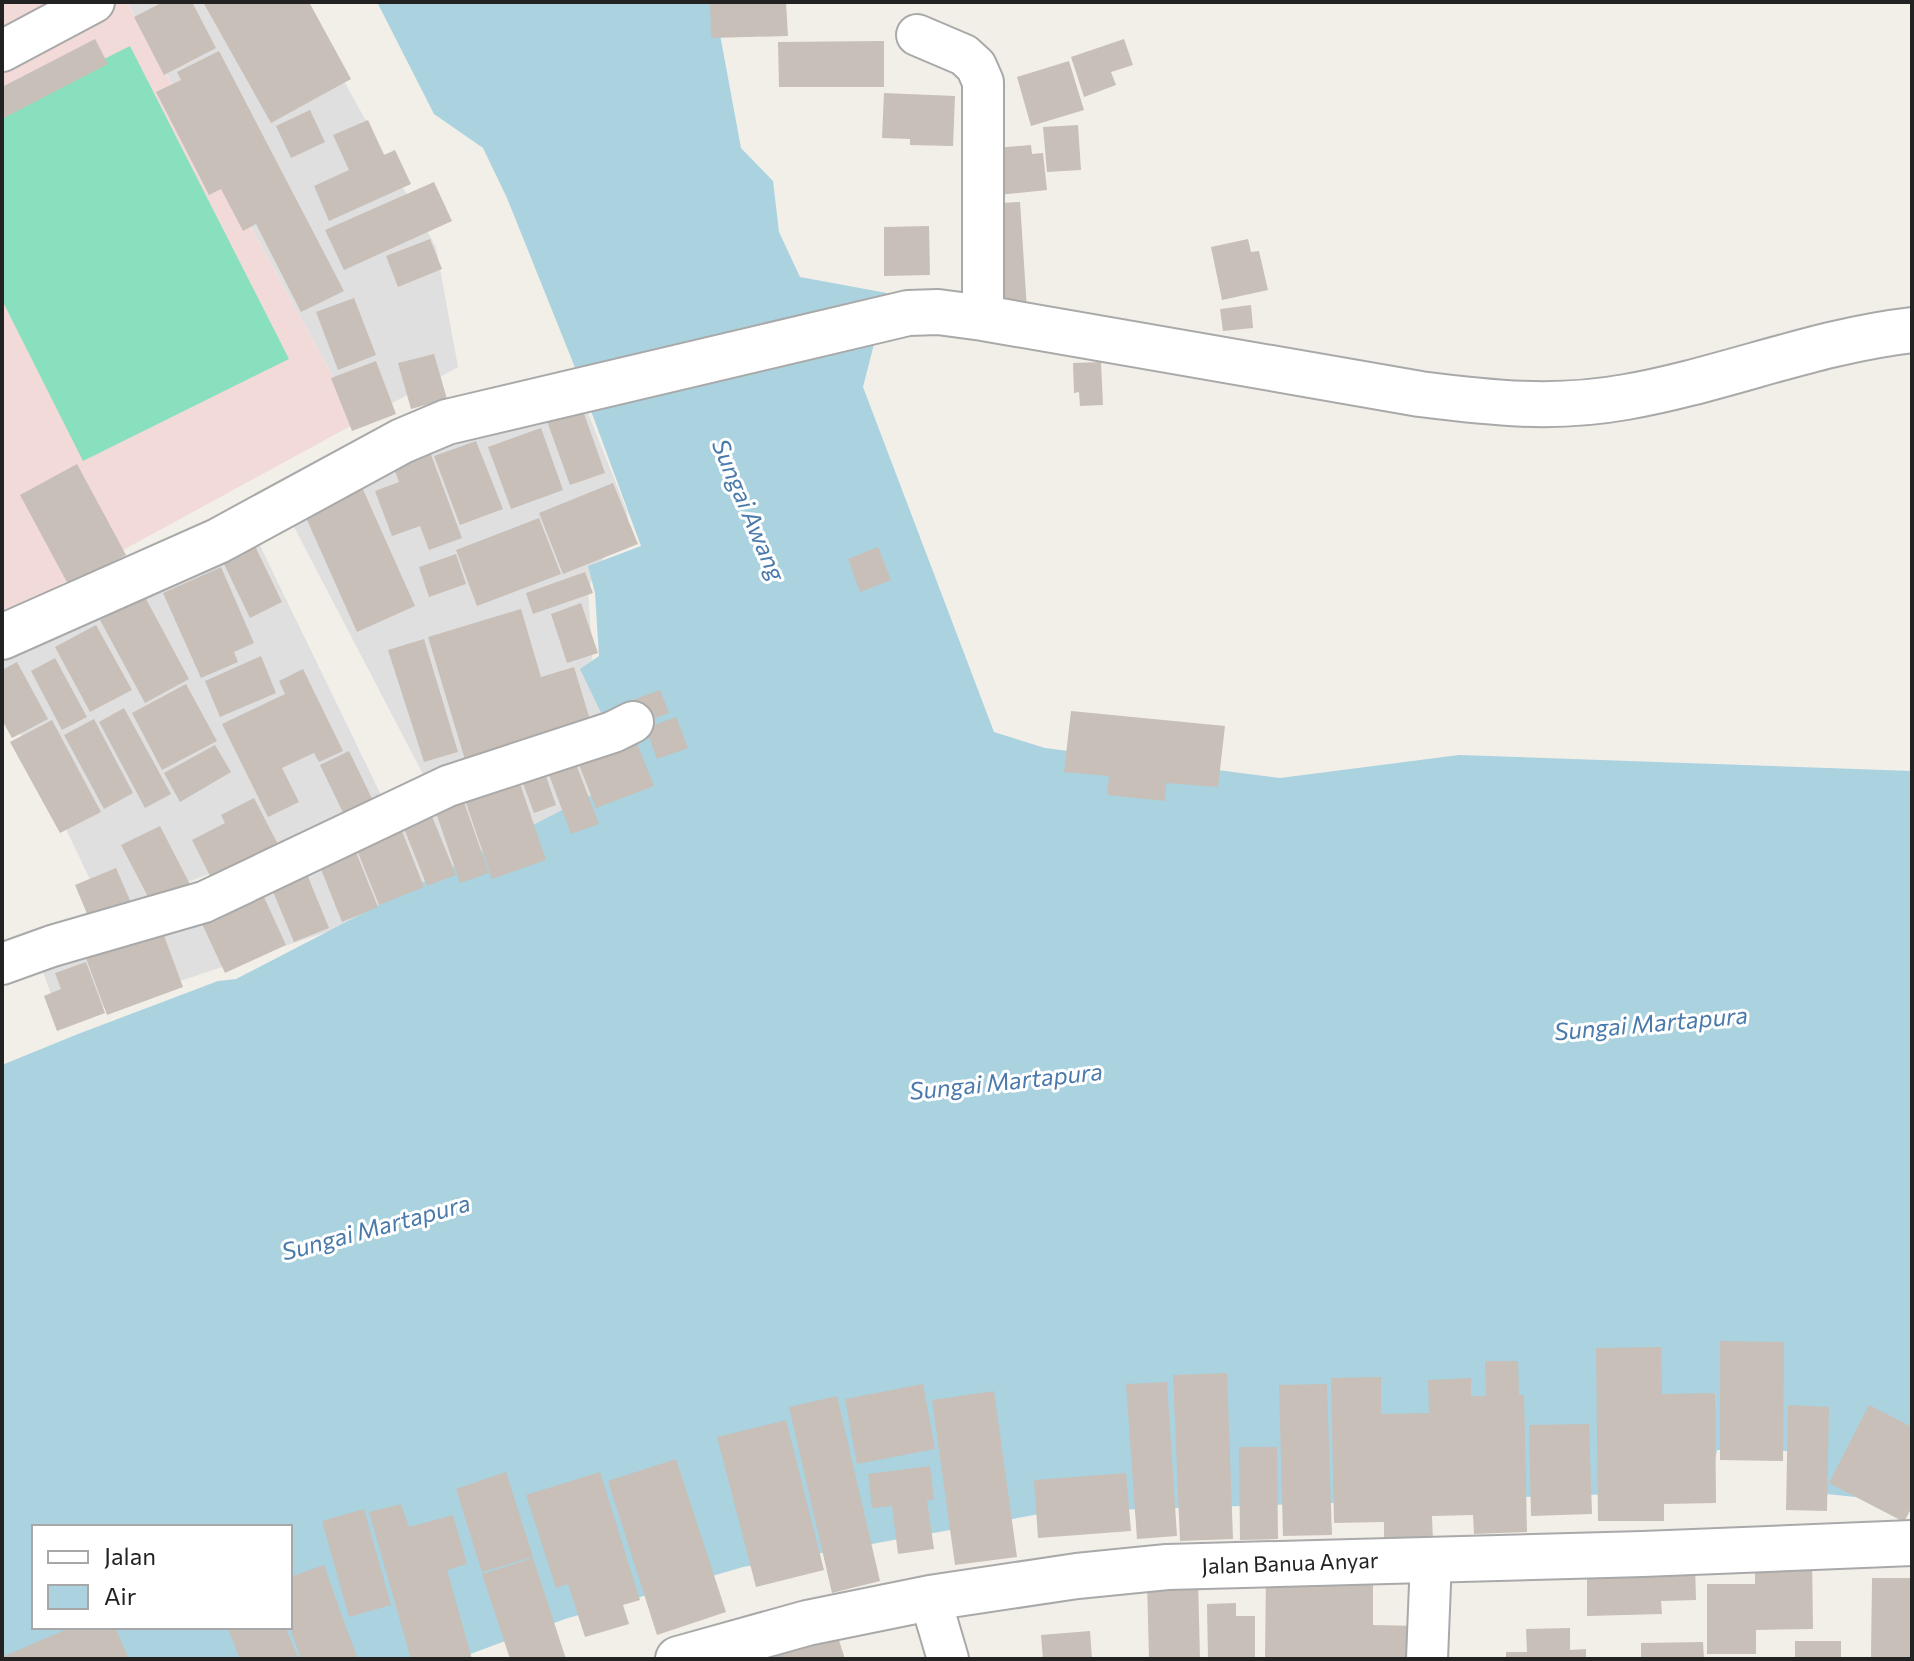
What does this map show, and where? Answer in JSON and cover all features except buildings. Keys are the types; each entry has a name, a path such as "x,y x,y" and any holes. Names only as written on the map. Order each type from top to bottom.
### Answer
{"street":[{"path":"2,51 94,2"},
{"path":"917,35 964,55 976,66 983,82 983,318"},
{"path":"2,637 218,541 402,441 447,422 908,313 938,312 983,318 1420,394 1487,403 1555,405 1654,391 1880,333 1912,330"},
{"path":"2,964 52,946 204,902 448,786 613,732 633,722"},
{"name":"Jalan Banua Anyar","path":"678,1659 807,1623 930,1598 1077,1576 1167,1567 1912,1543"},
{"path":"1427,1659 1431,1559"},
{"path":"930,1598 948,1659"}],"shaded area":[{"path":"2,2 130,2 128,4 358,422 26,603 2,613"},
{"path":"130,2 300,2 436,247 458,367 358,422"},
{"path":"578,388 627,511 630,536 608,549 588,588 593,669 659,786 468,885 60,1021 38,957 426,780 280,500"},
{"path":"251,527 383,799 246,860 106,913 2,695 2,646"}],"green space":[{"path":"130,46 289,359 83,461 2,300 2,110"}],"water":[{"path":"377,2 714,2 741,148 773,181 779,232 800,277 887,293 863,387 994,732 1045,748 1280,778 1459,755 1912,771 1912,1503 1798,1491 1792,1451 1717,1450 1709,1491 1051,1512 743,1567 565,1619 457,1659 2,1659 2,1065 218,981 236,979 626,777 604,719 580,669 599,656 595,593 588,566 641,546 574,365 507,198 483,148 434,114"}],"water label":[{"name":"Sungai Awang","path":"748,510"},
{"name":"Sungai Martapura","path":"1651,1024"},
{"name":"Sungai Martapura","path":"1006,1082"},
{"name":"Sungai Martapura","path":"376,1228"}]}
